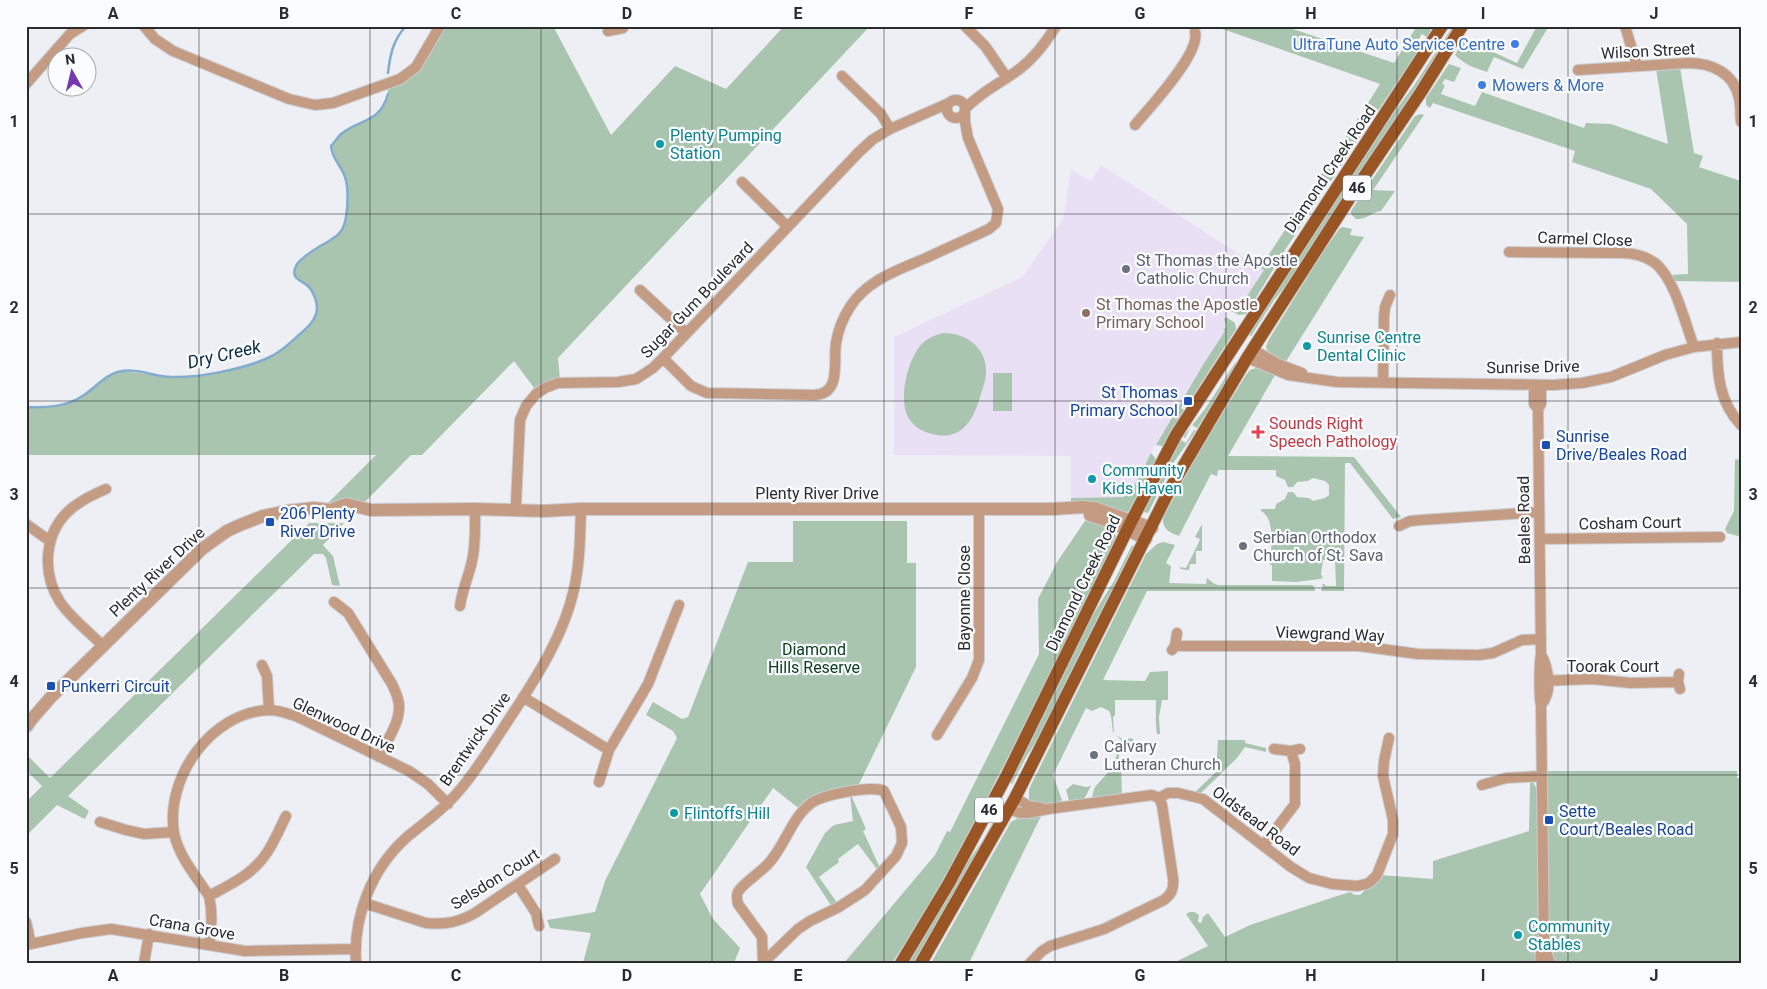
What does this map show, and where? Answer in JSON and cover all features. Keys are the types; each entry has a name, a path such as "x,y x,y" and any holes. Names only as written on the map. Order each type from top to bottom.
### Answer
{"main road":[{"name":"Diamond Creek Road","path":"901,963 949,883 997,795 1176,436 1442,26"},
{"name":"Diamond Creek Road","path":"921,963 1012,804 1181,469 1250,354 1462,26"},
{"name":"Sunrise Drive","path":"1235,345 1236,349 1250,354"},
{"path":"997,795 1000,803 1012,804"}],"street":[{"path":"26,84 70,34 83,26"},
{"path":"144,26 155,39 173,51 289,99 315,105 333,103 385,85 408,74 422,58 440,26"},
{"path":"965,26 985,46 1007,78"},
{"name":"Sugar Gum Boulevard","path":"966,109 978,96 1007,78 1029,61 1040,50 1056,26"},
{"path":"1625,26 1637,66"},
{"path":"1135,125 1172,82 1190,55 1196,42 1195,28"},
{"name":"Wilson Street","path":"1578,70 1706,64 1718,69 1730,79 1737,91 1740,102 1741,122"},
{"path":"842,76 881,114 890,128"},
{"name":"Sugar Gum Boulevard","path":"520,506 520,420 526,406 540,391 558,383 618,382 636,379 653,368 872,140 890,128 953,101 988,89"},
{"path":"663,358 692,386 707,393 814,395 826,392 834,381 836,343 840,325 853,302 866,289 888,275 989,229 996,222 999,212 997,204 968,138 965,122 966,109 963,102 953,101 947,109 968,138"},
{"path":"950,115 959,118 966,109"},
{"name":"Sugar Gum Boulevard","path":"911,119 931,115 950,115"},
{"path":"742,182 788,227"},
{"name":"Carmel Close","path":"1509,252 1631,253 1647,258 1655,263 1666,276 1694,347"},
{"path":"640,290 686,333"},
{"path":"1383,383 1384,317 1385,307 1390,294"},
{"name":"Sunrise Drive","path":"1250,354 1269,368 1319,380 1337,382 1537,385 1582,383 1612,377 1665,355 1694,347 1741,342"},
{"path":"1717,344 1718,376 1721,391 1727,407 1741,425"},
{"name":"Beales Road","path":"1537,385 1541,404 1538,409 1541,656 1545,662 1546,699 1542,706 1544,946 1550,963"},
{"path":"103,646 62,604 55,592 48,570 50,541 55,528 71,508 89,496 106,489"},
{"name":"Plenty River Drive","path":"27,728 31,720 51,697 193,558 217,537 257,518 287,511 314,508 330,510 346,504 371,510 475,509 493,506 556,505 580,509 1054,509 1076,511 1130,525 1149,533"},
{"path":"460,606 462,592 474,552 475,509"},
{"name":"Brentwick Drive","path":"356,963 356,936 364,903 377,874 393,851 448,804 477,767 523,697 548,654 572,597 579,552 580,509"},
{"name":"Bayonne Close","path":"937,735 972,678 979,660 979,509"},
{"path":"1399,526 1410,521 1539,512"},
{"path":"26,524 50,541"},
{"name":"Cosham Court","path":"1540,539 1720,538"},
{"path":"334,602 348,613 397,695 399,706 398,718 379,757"},
{"path":"599,782 609,750 648,684 679,605"},
{"name":"Viewgrand Way","path":"1177,633 1173,649 1366,646 1418,654 1479,655 1493,653 1522,640 1541,639"},
{"path":"262,665 267,676 269,710"},
{"name":"Toorak Court","path":"1545,681 1592,679 1631,684 1679,682"},
{"name":"Plenty River Drive","path":"26,716 51,697"},
{"path":"523,697 609,750"},
{"name":"Glenwood Drive","path":"209,945 212,914 209,896 186,862 177,843 174,832 175,799 186,767 200,746 220,728 246,715 269,710 284,712 298,717 415,776 428,784 448,804"},
{"path":"26,722 27,728"},
{"name":"Oldstead Road","path":"1012,804 1020,813 1028,813 1152,795 1159,798 1168,793 1178,792 1203,798 1291,867 1309,878 1332,884 1357,886 1370,882 1377,875 1393,834 1393,820 1383,776 1389,738"},
{"path":"1264,845 1295,804 1295,750 1274,749"},
{"path":"1482,785 1506,778 1542,776"},
{"path":"866,790 884,791 901,827 902,843 896,856 865,890 846,903 798,929 763,963 762,937 738,904 739,890 769,864 801,814 814,802 828,796 866,790"},
{"path":"1030,963 1050,946 1114,925 1164,900 1170,895 1174,887 1173,878 1162,805 1159,798"},
{"path":"209,896 238,881 259,863 268,852 286,816"},
{"path":"100,822 144,834 174,832"},
{"name":"Selsdon Court","path":"364,903 421,922 444,924 462,920 555,859"},
{"path":"518,885 536,913 539,926"},
{"path":"26,922 29,944"},
{"name":"Crana Grove","path":"29,944 111,929 258,952 355,950"},
{"path":"144,963 149,934"},
{"name":"Beales Road","path":"1540,963 1541,951 1544,946"},
{"path":"258,952 258,963"}],"shaded area":[{"name":"St Thomas the Apostle Primary School","path":"1101,165 1264,270 1243,302 1239,306 1231,307 1224,319 1225,331 1149,456 1132,490 1123,497 1071,498 1071,456 894,455 894,337 1022,277 1063,219 1071,169 1091,182"}],"green space":[{"path":"444,26 553,26 611,135 675,66 726,89 784,26 870,26 558,358 560,379 548,381 534,388 514,361 422,455 411,455 361,506 329,506 328,503 376,455 26,455 26,407 44,408 71,402 84,395 109,376 122,371 170,377 205,375 247,365 271,357 308,327 317,313 316,301 308,286 298,280 294,273 296,265 317,247 337,236 344,226 347,197 346,178 332,155 331,146 341,134 379,112 387,98 388,87 395,85"},
{"path":"1214,26 1284,26 1394,63 1417,26 1433,26 1427,37 1422,34 1414,47 1419,50 1377,112 1371,114 1363,111 1380,84"},
{"path":"1453,26 1457,26 1293,277 1274,300 1251,336 1248,334 1386,123 1413,87"},
{"path":"1537,26 1549,26 1523,69 1494,57 1487,72 1466,64 1455,55 1463,41 1477,41 1476,44 1517,63"},
{"path":"1449,64 1461,68 1454,82 1445,79 1442,84 1445,85 1441,94 1475,106 1482,92 1584,128 1586,123 1611,124 1668,144 1656,69 1680,67 1694,153 1703,156 1699,167 1741,181 1741,282 1672,281 1669,275 1688,274 1687,224 1651,189 1572,162 1575,151 1433,103 1430,108 1426,105 1426,98"},
{"path":"1424,115 1373,190 1395,191 1381,211 1356,219 1351,214 1351,211 1415,116"},
{"path":"1358,118 1363,126 1362,134 1287,247 1246,314 1239,315 1229,310 1231,307 1239,306 1243,302 1264,270 1260,268"},
{"path":"1340,228 1352,229 1350,235 1364,237 1285,363 1268,353 1266,347 1268,341 1322,253"},
{"path":"1226,317 1235,323 1236,329 1191,399 1187,397 1181,408 1184,410 1163,446 1156,445 1225,331 1223,330 1226,327 1224,319"},
{"path":"944,333 960,336 974,343 983,356 986,372 975,412 970,420 959,431 951,435 942,436 925,432 912,423 906,413 904,393 908,371 916,352 926,340"},
{"path":"1235,363 1238,364 1197,428 1192,425 1205,409"},
{"path":"1256,368 1275,375 1228,456 1354,457 1401,517 1393,519 1350,463 1345,463 1344,591 1321,591 1323,584 1325,586 1336,586 1335,560 1323,560 1321,574 1323,578 1320,579 1296,582 1272,581 1272,565 1270,565 1271,527 1261,509 1275,509 1276,504 1285,499 1288,492 1293,492 1297,497 1309,498 1313,501 1325,498 1329,495 1329,485 1325,481 1313,478 1308,481 1297,482 1293,487 1288,487 1285,480 1276,476 1276,470 1218,470 1217,476 1211,474 1179,536 1165,528 1163,518 1193,461 1246,375 1250,370"},
{"path":"993,373 1012,373 1012,411 993,411"},
{"path":"1194,430 1196,431 1174,462 1148,513 1143,512 1181,440 1186,443"},
{"path":"1151,453 1156,459 1129,511 1125,513 1071,503 1071,498 1123,497 1132,490"},
{"path":"1735,459 1741,460 1741,537 1727,533 1725,529 1734,511"},
{"path":"1087,518 1113,529 1116,536 1114,543 1013,749 932,900 892,963 844,963 935,855 947,831 950,832 1039,654 1038,599 1057,562"},
{"name":"Diamond Hills Reserve","path":"793,521 907,521 907,563 916,563 916,667 857,788 801,810 773,788 700,894 713,919 740,948 734,963 583,963 591,933 550,928 547,920 595,912 605,881 677,738 673,731 646,715 653,702 682,719 688,717 748,562 793,562"},
{"path":"309,523 344,523 323,545 333,556 340,586 332,585 326,558 323,554 314,554 68,796 89,811 85,819 57,805 26,836 26,802 42,786 26,770 26,754 50,778"},
{"path":"1202,524 1202,551 1196,551 1196,564 1190,564 1189,570 1180,569 1180,567 1186,568 1198,544 1200,539 1195,537"},
{"path":"1163,542 1175,545 1166,563 1171,566 1169,583 1206,584 1207,578 1218,585 1311,585 1314,586 1315,591 1147,591 1103,680 1145,681 1150,672 1168,671 1168,700 1162,700 1159,717 1160,734 1157,734 1156,730 1156,700 1115,700 1113,733 1109,711 1101,707 1092,711 1086,708 1053,775 1062,800 1059,803 1050,805 1036,804 1029,799 1029,789 1146,554 1157,544"},
{"path":"1132,545 1135,546 1041,734 1012,784 1009,782 1091,618 1114,581"},
{"path":"1116,735 1124,740 1131,738 1134,740 1128,744 1123,743 1119,754 1122,796 1094,798 1092,796 1095,787 1112,768 1121,743 1121,740"},
{"path":"1218,740 1245,740 1245,743 1266,748 1266,752 1245,747 1237,758 1200,794 1195,792 1216,772"},
{"path":"1547,771 1737,771 1737,778 1741,778 1740,963 1552,963 1549,952"},
{"path":"1533,782 1537,789 1538,929 1540,937 1538,963 1173,963 1208,946 1186,914 1190,912 1199,915 1198,922 1201,923 1203,917 1208,913 1225,937 1250,925 1337,896 1350,892 1360,895 1380,875 1433,879 1433,861 1529,831 1530,783"},
{"path":"1073,784 1086,787 1091,786 1084,798 1069,801 1066,790"},
{"path":"850,795 866,829 863,831 881,870 879,872 858,844 838,859 839,862 819,877 838,904 832,907 806,867 825,833 834,825 853,821"},
{"path":"998,813 1001,814 916,963 907,963 962,870 981,843"},
{"path":"1042,814 969,963 931,963 1011,822 1020,817"}],"waterway":[{"name":"Dry Creek","path":"388,73 393,48 406,26"},
{"name":"Dry Creek","path":"26,407 49,407 71,402 117,372 128,370 171,377 208,374 235,369 274,355 282,350 310,325 317,310 312,292 294,274 296,266 306,256 338,234 342,230 345,220 348,201 346,182 333,155 331,146 341,134 380,111 388,94"}],"place":[{"name":"UltraTune Auto Service Centre","path":"1515,44"},
{"name":"Mowers & More","path":"1482,85"},
{"name":"Plenty Pumping Station","path":"660,144"},
{"name":"St Thomas the Apostle Catholic Church","path":"1126,269"},
{"name":"St Thomas the Apostle Primary School","path":"1086,313"},
{"name":"Sunrise Centre Dental Clinic","path":"1307,346"},
{"name":"St Thomas Primary School","path":"1188,401"},
{"name":"Sounds Right Speech Pathology","path":"1258,432"},
{"name":"Sunrise Drive/Beales Road","path":"1546,445"},
{"name":"Community Kids Haven","path":"1092,479"},
{"name":"206 Plenty River Drive","path":"270,522"},
{"name":"Serbian Orthodox Church of St. Sava","path":"1243,546"},
{"name":"Punkerri Circuit","path":"51,686"},
{"name":"Calvary Lutheran Church","path":"1094,755"},
{"name":"Flintoffs Hill","path":"674,813"},
{"name":"Sette Court/Beales Road","path":"1549,820"},
{"name":"Community Stables","path":"1518,935"}]}
